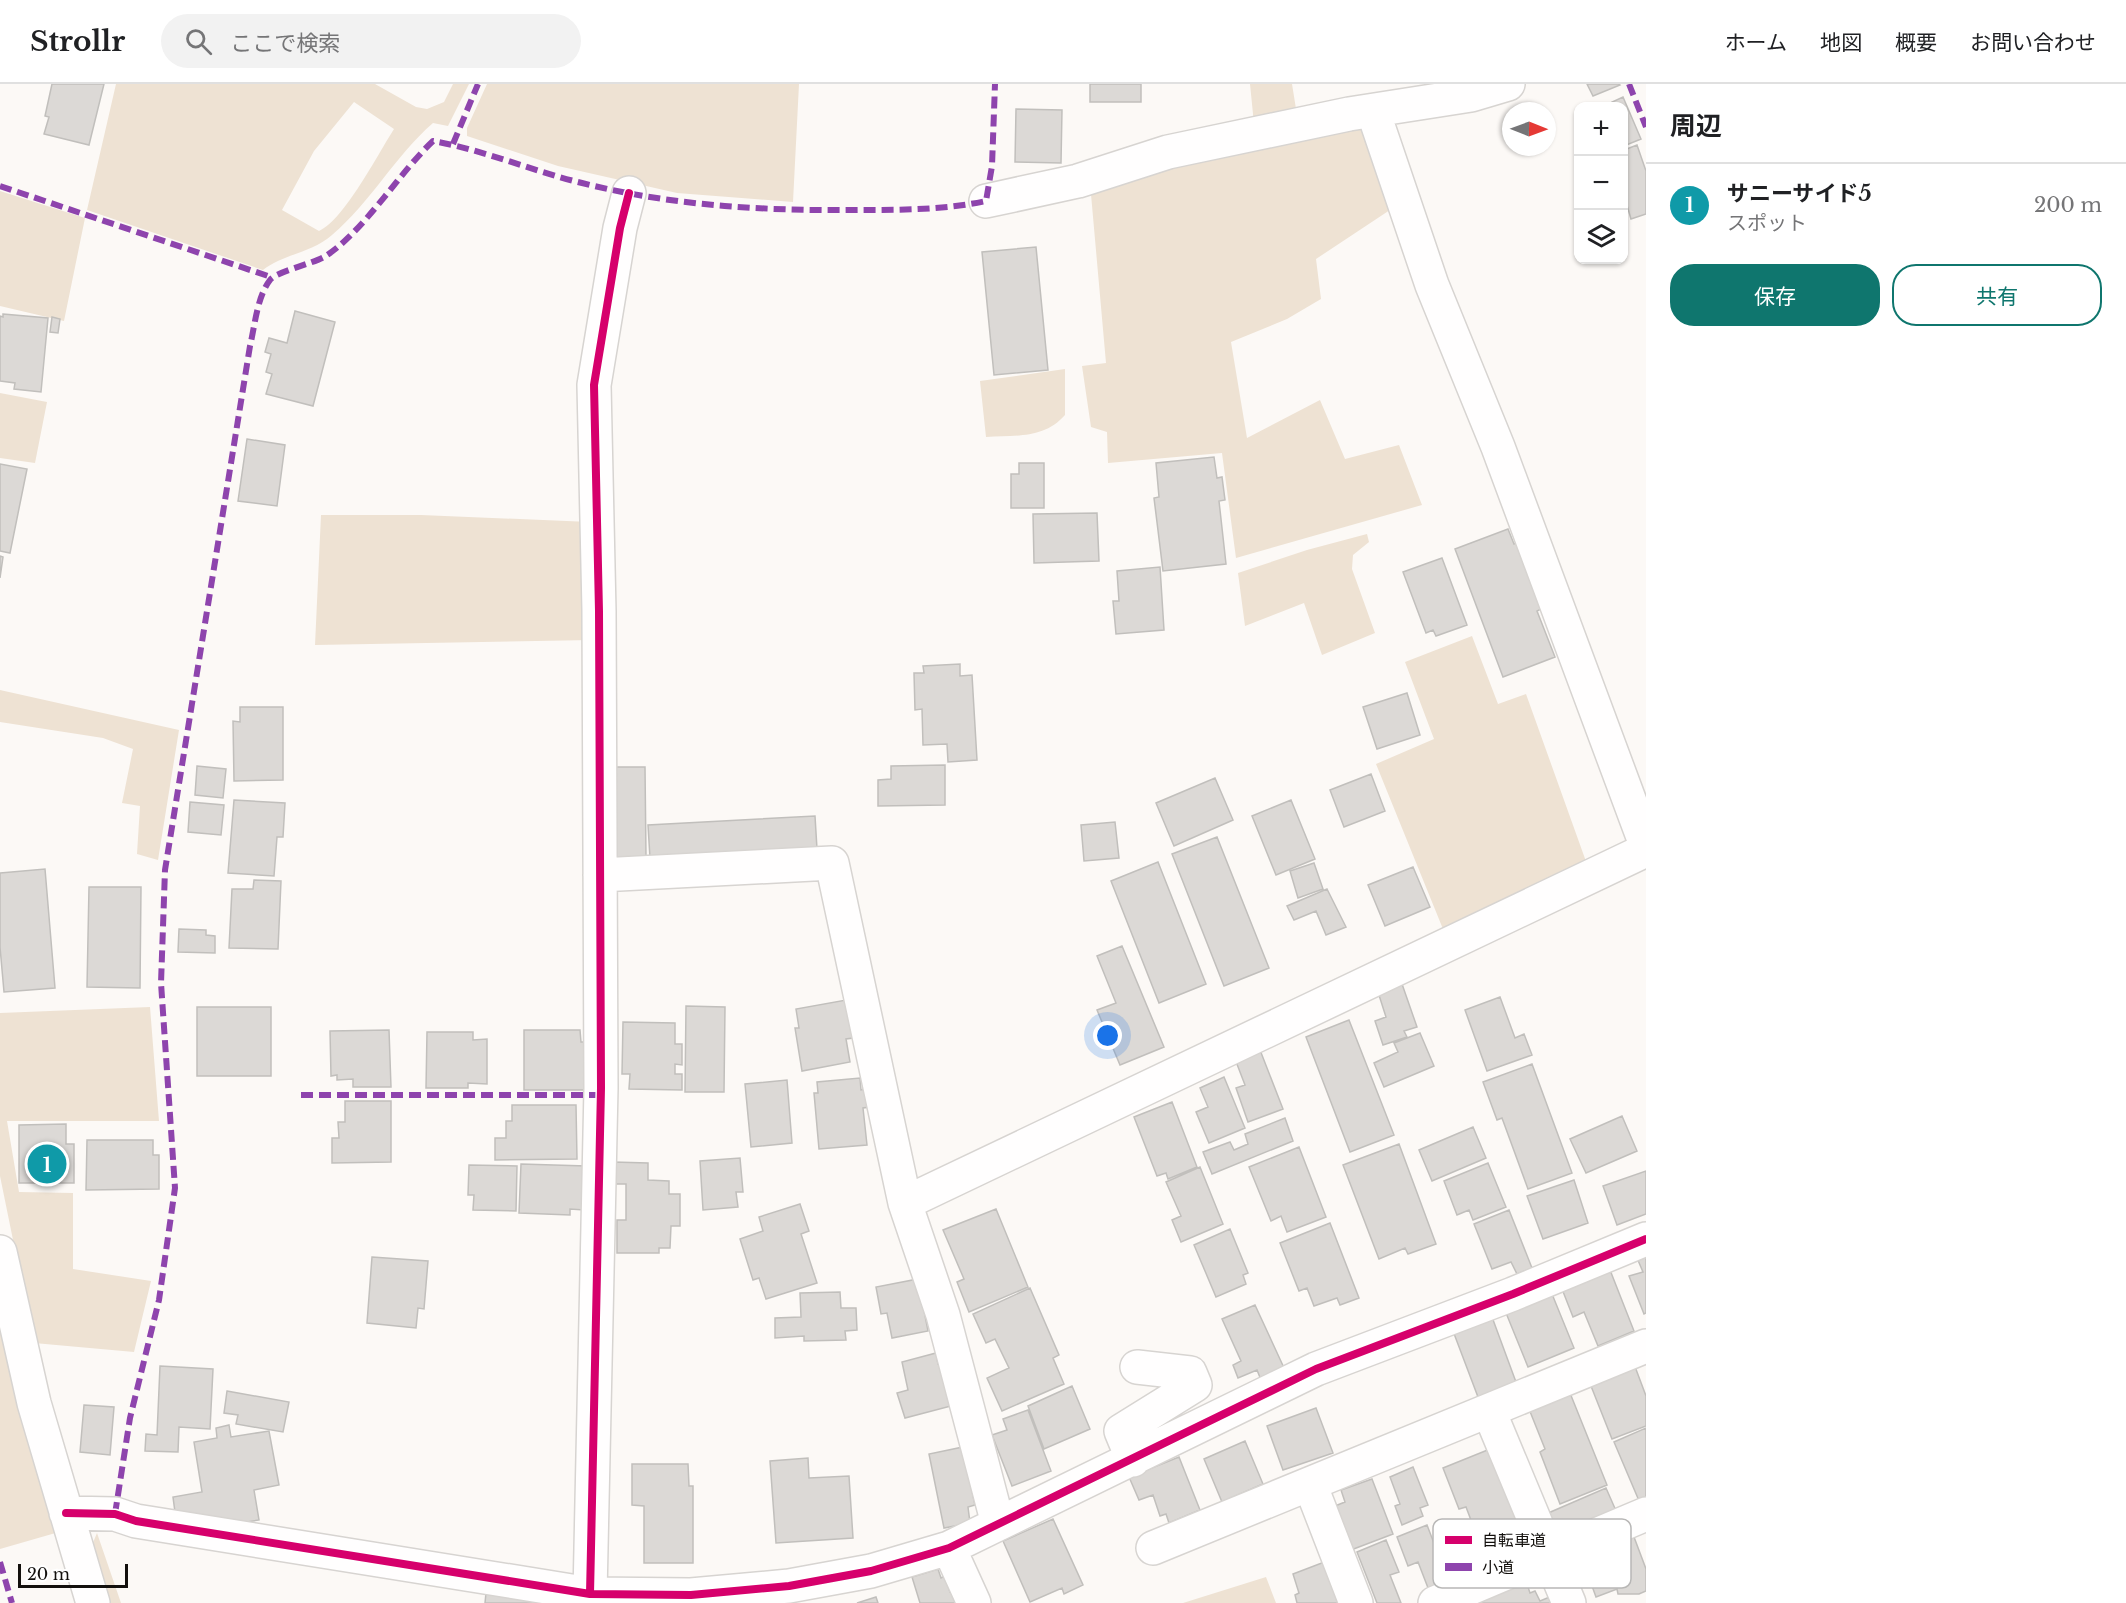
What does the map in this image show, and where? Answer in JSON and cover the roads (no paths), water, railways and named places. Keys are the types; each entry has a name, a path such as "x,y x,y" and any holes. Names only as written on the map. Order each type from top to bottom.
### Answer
{"street":[{"path":"986,201 1078,182 1168,152 1373,111 1471,95 1508,84"},
{"path":"1373,111 1432,285 1498,447 1646,845"},
{"path":"590,1594 601,1088 594,385 629,193"},
{"path":"905,1203 1646,850"},
{"path":"600,875 832,863 905,1203 943,1315 998,1524"},
{"path":"66,1513 115,1514 136,1521 590,1594 670,1599 789,1586 871,1571 949,1548 1316,1369 1513,1294 1646,1239"},
{"path":"0,1252 34,1403 93,1603"},
{"path":"1153,1548 1646,1346"},
{"path":"1133,1460 1121,1431 1195,1385 1190,1373 1137,1367"},
{"path":"1489,1411 1534,1519"},
{"path":"1310,1484 1356,1603"},
{"path":"1631,1521 1646,1514"},
{"path":"949,1548 974,1603"},
{"path":"1435,1603 1472,1588"},
{"path":"1563,1588 1569,1603"}],"place":[{"name":"サニーサイド5","path":"47,1164"}]}
